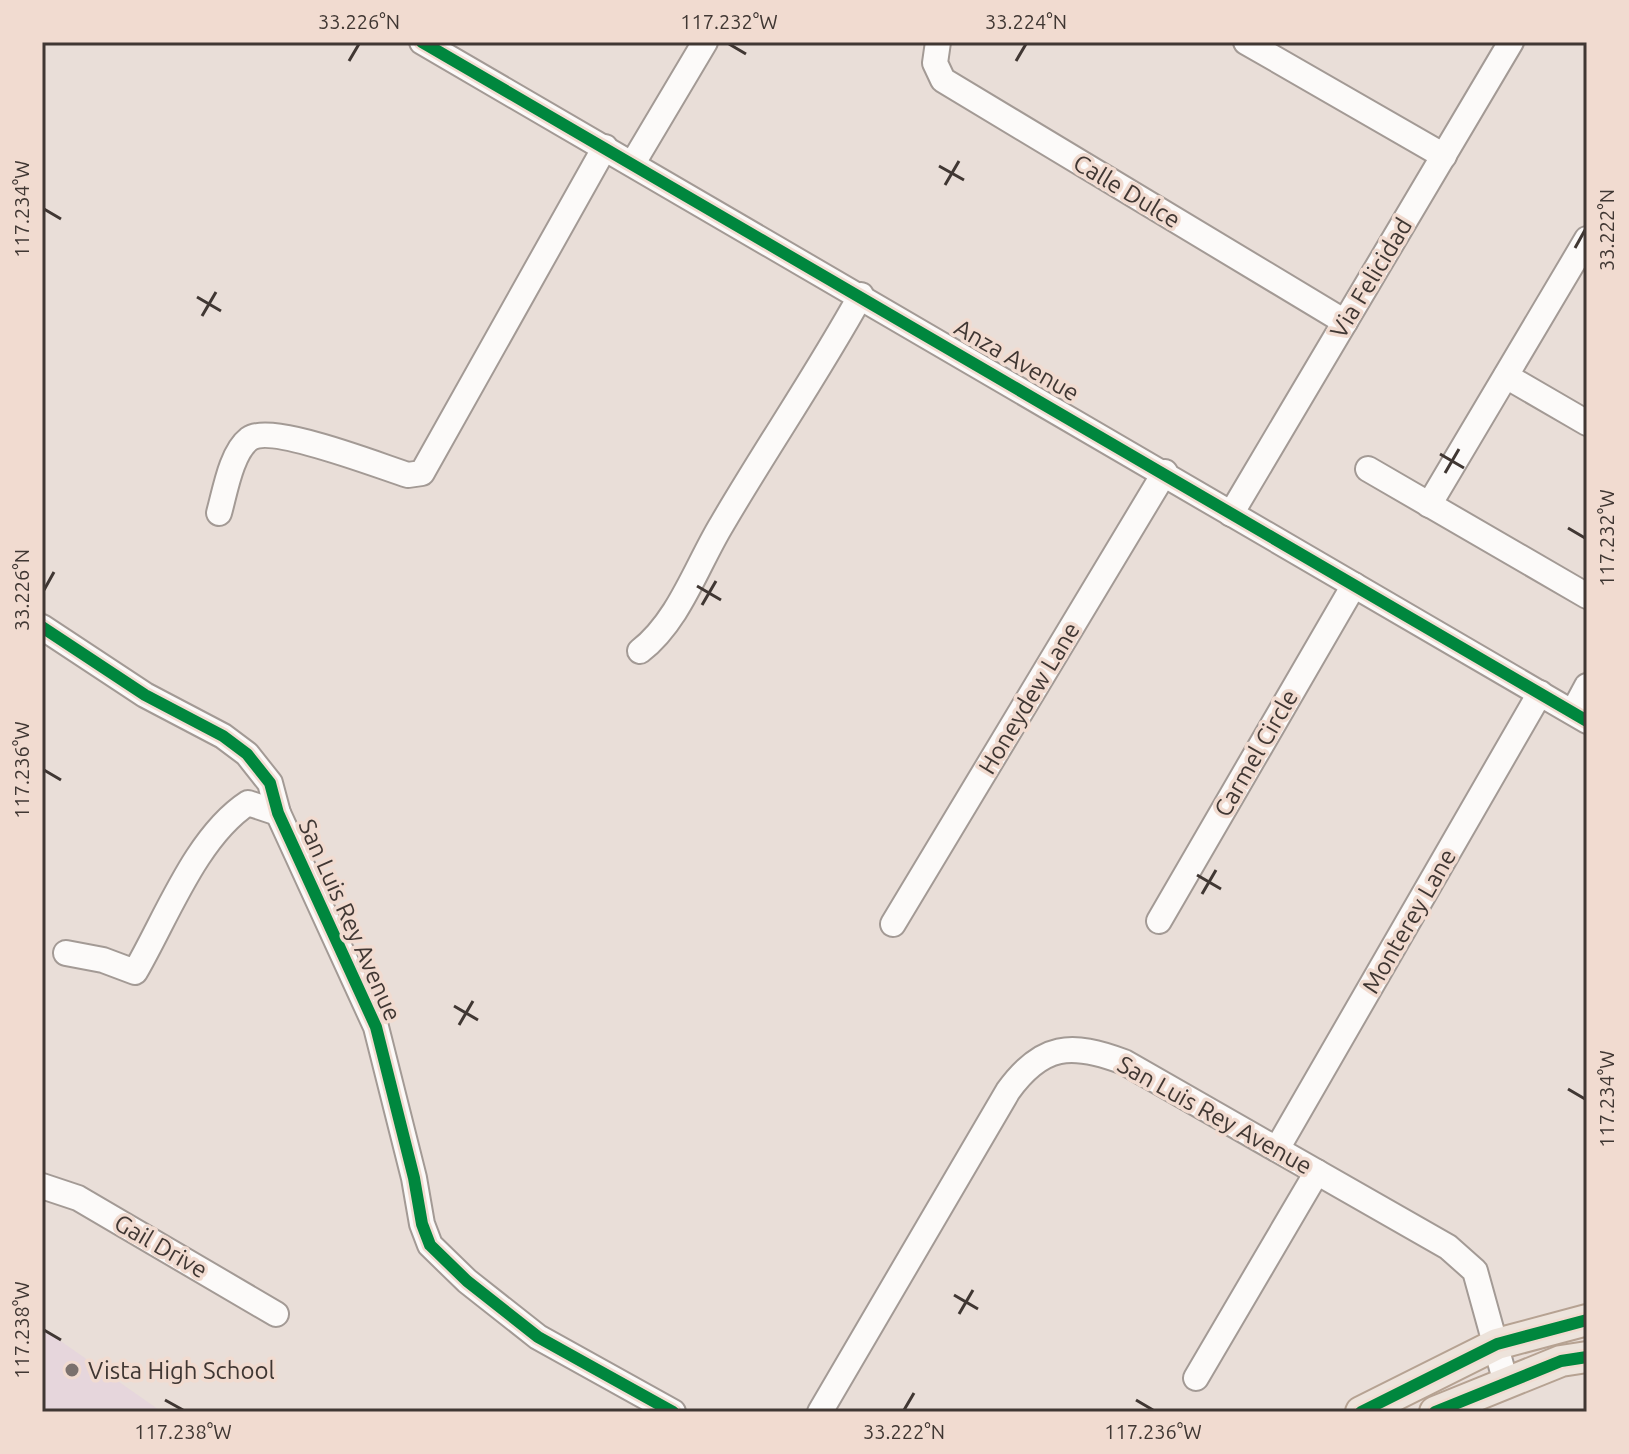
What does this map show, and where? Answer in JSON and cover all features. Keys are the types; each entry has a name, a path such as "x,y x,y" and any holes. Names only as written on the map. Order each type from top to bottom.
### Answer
{"main road":[{"path":"1361,1412 1497,1344 1587,1320"},
{"path":"1435,1412 1561,1361 1587,1357"}],"street":[{"name":"Anza Avenue","path":"422,42 1580,716"},
{"path":"633,163 705,42"},
{"name":"Calle Dulce","path":"938,42 935,63 943,80 1345,322"},
{"path":"1246,42 1444,156"},
{"name":"Via Felicidad","path":"1231,514 1511,42"},
{"path":"219,513 239,451 250,438 274,433 408,475 422,473 605,147"},
{"path":"1429,505 1587,239"},
{"path":"640,651 655,640 672,614 722,523 861,295"},
{"path":"1506,376 1587,423"},
{"path":"1368,469 1587,596"},
{"name":"Honeydew Lane","path":"893,924 1165,472"},
{"name":"Carmel Circle","path":"1159,921 1354,585"},
{"name":"San Luis Rey Avenue","path":"42,627 145,695 223,736 247,754 270,783 278,813 376,1027 414,1178 422,1224 430,1245 467,1281 538,1337 669,1411"},
{"path":"1580,716 1587,686"},
{"name":"Monterey Lane","path":"1277,1149 1540,693"},
{"path":"66,953 103,960 135,972 175,896 223,824 248,803 278,813"},
{"name":"San Luis Rey Avenue","path":"820,1412 1025,1067 1050,1053 1078,1048 1124,1062 1448,1247 1475,1271 1506,1383"},
{"path":"1196,1378 1317,1172"},
{"name":"Gail Drive","path":"42,1186 78,1198 276,1314"}],"shaded area":[{"name":"Vista High School","path":"42,1328 162,1412 42,1412"}],"cycle path":[{"path":"422,42 1587,721"},
{"path":"42,627 145,695 223,736 247,754 270,783 278,813 376,1027 414,1178 422,1224 430,1245 467,1281 538,1337 673,1412"},
{"path":"1361,1412 1497,1344 1587,1320"},
{"path":"1435,1412 1561,1361 1587,1357"}],"place":[{"name":"Vista High School","path":"72,1370"}]}
